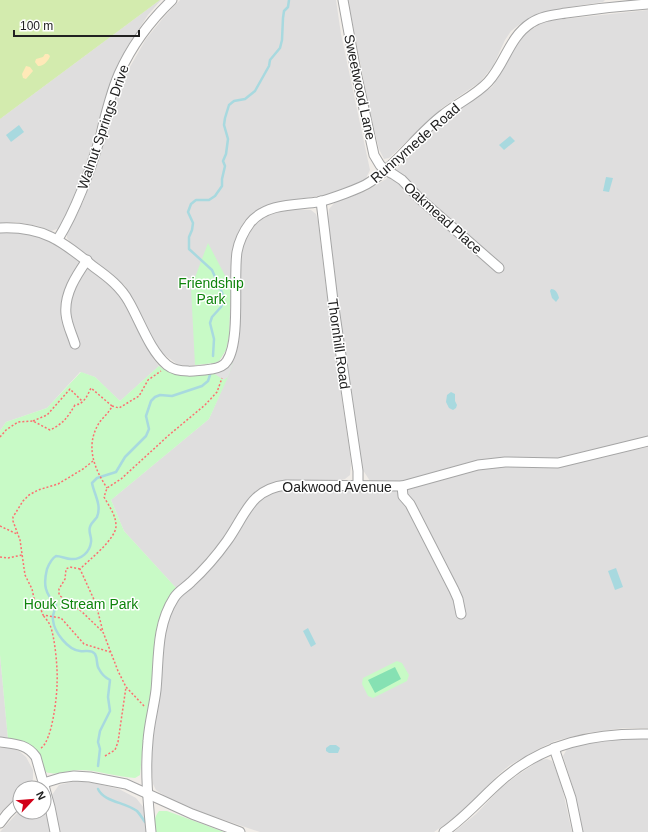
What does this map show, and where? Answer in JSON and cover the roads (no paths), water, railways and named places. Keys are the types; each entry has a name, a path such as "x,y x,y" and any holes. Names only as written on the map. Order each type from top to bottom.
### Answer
{"street":[{"name":"Walnut Springs Drive","path":"58,240 82,190 119,75 132,50 151,23 172,0"},
{"name":"Sweetwood Lane","path":"343,0 356,72 374,155 385,170"},
{"name":"Runnymede Road","path":"87,260 120,289 129,302 157,354 166,364 184,371 211,369 224,364 230,355 234,340 236,260 240,240 252,220 259,214 284,205 321,201 366,185 385,170 442,115 486,84 493,76 515,39 531,23 553,15 616,3 648,4"},
{"name":"Oakmead Place","path":"385,170 402,180 420,199 499,268"},
{"name":"Thornhill Road","path":"321,201 333,301 358,471 358,487"},
{"path":"0,228 20,227 42,232 58,240 87,260 72,284 66,304 67,320 75,344"},
{"name":"Oakwood Avenue","path":"151,832 147,793 148,740 156,690 160,638 169,606 180,591 191,582 223,546 234,532 250,504 261,494 280,486 402,486 478,465 505,462 558,463 648,441"},
{"path":"402,486 403,496 410,504 456,594 461,614"},
{"path":"444,832 457,822 503,779 536,756 554,748 591,737 625,734 648,734"},
{"path":"0,742 19,744 32,752 36,757 40,780"},
{"path":"554,748 571,798 578,832"},
{"path":"52,781 60,778 74,776 90,777 126,784 192,814 240,832"},
{"path":"0,823 12,809"},
{"path":"51,820 55,832"}],"water":[{"path":"19,125 24,132 11,142 6,135"},
{"path":"510,136 515,141 504,150 499,145"},
{"path":"606,177 613,178 609,192 603,191"},
{"path":"553,289 558,295 559,298 556,302 552,298 550,291"},
{"path":"451,392 455,394 455,401 457,405 453,410 449,408 446,402 447,395"},
{"path":"616,568 623,587 615,590 608,571"},
{"path":"308,628 316,644 311,647 303,631"},
{"path":"330,745 336,745 340,748 338,753 329,753 326,751 326,748"}],"waterway":[{"path":"213,356 214,339 210,323 212,317 221,307 223,295 212,270 189,249 189,237 193,223 188,212 191,204 196,200 209,200 215,196 222,186 225,166 223,161 226,154 228,139 224,125 229,105 234,101 245,99 255,91 269,66 270,60 280,48 284,11 288,7 289,0"},
{"path":"98,766 100,749 98,742 100,731 110,711 108,697 110,680 100,671 96,656 93,652 75,650 62,640 56,630 53,620 56,605 49,597 45,584 47,569 51,560 56,556 75,559 84,555 89,549 91,540 91,524 97,517 99,508 92,483 97,478 116,472 125,457 146,436 149,429 146,416 151,401 160,395 172,396 202,386 208,381 210,375"},
{"path":"98,789 105,797 137,811 145,822"}],"park label":[{"name":"Friendship Park","path":"211,292"},
{"name":"Houk Stream Park","path":"81,604"}]}
